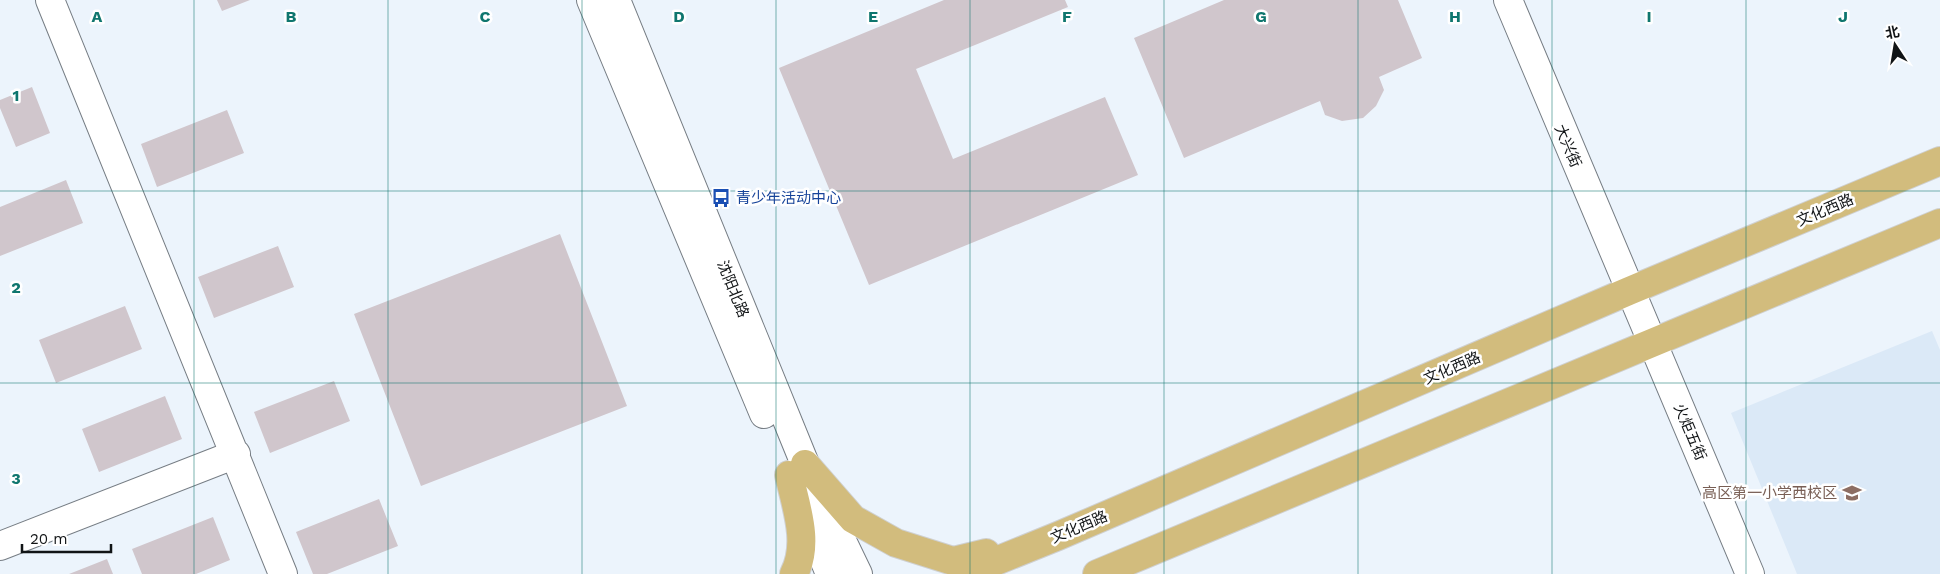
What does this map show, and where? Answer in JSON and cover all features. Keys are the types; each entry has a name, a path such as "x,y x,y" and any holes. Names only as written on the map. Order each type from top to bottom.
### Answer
{"main road":[{"name":"文化西路","path":"964,574 1058,536 1629,291 1940,162"},
{"path":"1098,574 1940,223"},
{"path":"797,470 853,520 896,543 953,561 1058,536"},
{"path":"794,574 800,562 802,532 797,470"}],"street":[{"path":"50,0 236,454 283,574"},
{"name":"沈阳北路","path":"591,0 797,470 858,574"},
{"name":"沈阳北路","path":"616,0 797,470 830,574"},
{"name":"大兴街","path":"1508,0 1629,291"},
{"name":"火炬五街","path":"1629,291 1653,343 1750,574"},
{"path":"0,546 236,454"}],"shaded area":[{"name":"高区第一小学西校区","path":"1932,331 1940,350 1940,574 1797,574 1731,413"}],"building":[{"path":"217,0 250,0 222,11"},
{"path":"944,0 1065,0 1068,7 916,69 953,159 1105,97 1138,175 869,285 779,68"},
{"path":"1224,0 1398,0 1422,58 1379,77 1384,90 1376,106 1363,118 1342,121 1325,115 1320,101 1184,158 1134,38"},
{"path":"32,87 50,133 16,147 0,108 0,100"},
{"path":"227,110 244,153 157,187 141,144"},
{"path":"66,180 83,223 0,256 0,207"},
{"path":"560,234 627,406 421,486 354,314"},
{"path":"278,246 294,287 214,318 198,277"},
{"path":"125,306 142,349 56,383 39,340"},
{"path":"334,381 350,421 270,453 254,412"},
{"path":"165,396 182,439 99,472 82,429"},
{"path":"379,499 398,546 327,574 313,574 296,532"},
{"path":"213,517 230,560 196,574 142,574 132,549"},
{"path":"107,559 113,574 69,574"}],"place":[{"name":"青少年活动中心","path":"721,198"},
{"name":"高区第一小学西校区","path":"1852,493"}]}
